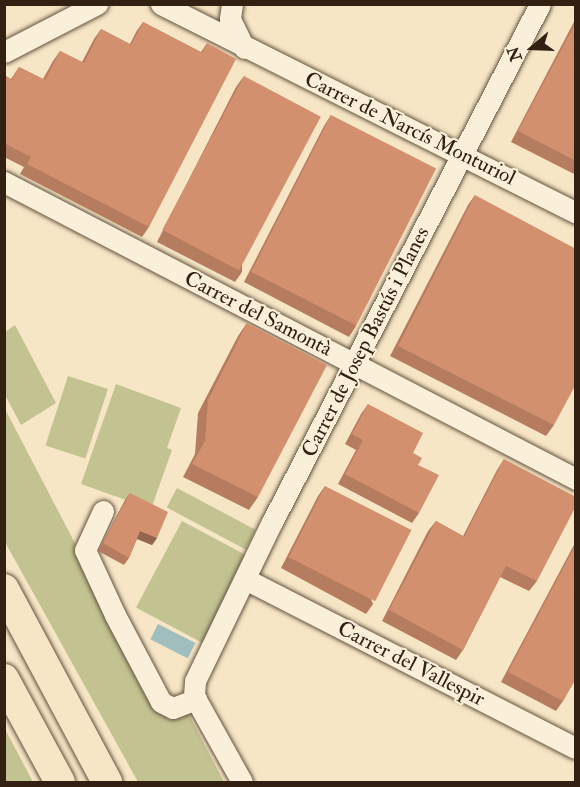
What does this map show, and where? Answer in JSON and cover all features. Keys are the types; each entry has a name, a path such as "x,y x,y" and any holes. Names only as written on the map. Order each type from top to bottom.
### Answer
{"highway":[{"path":"4,589 108,783"},
{"path":"4,679 60,783"}],"street":[{"name":"Carrer de Narcís Monturiol","path":"161,4 244,48 462,153 576,213"},
{"path":"232,4 230,19 244,48"},
{"name":"Carrer de Josep Bastús i Planes","path":"195,690 272,522 540,4"},
{"path":"4,52 96,5"},
{"name":"Carrer del Samontà","path":"4,182 576,479"},
{"path":"103,511 86,550 161,702 173,708 195,690 242,783"},
{"name":"Carrer del Vallespir","path":"247,580 576,748"}],"green space":[{"path":"15,325 56,403 21,425 5,395 5,332"},
{"path":"68,376 108,389 85,458 45,445"},
{"path":"116,384 181,408 167,448 172,450 151,509 81,484"},
{"path":"4,407 165,716 187,711 224,782 138,782 5,542"},
{"path":"177,488 256,530 245,549 167,507"},
{"path":"182,521 249,557 203,643 136,608"},
{"path":"5,729 33,782 5,782"}],"water":[{"path":"158,624 195,643 188,658 150,639"}],"building":[{"path":"143,22 202,53 207,43 236,59 149,227 27,164 31,157 4,143 4,75 12,80 19,67 45,80 60,51 84,63 101,29 131,45"},
{"path":"576,22 576,161 518,131"},
{"path":"244,76 321,117 239,270 162,230"},
{"path":"331,115 436,169 356,325 251,272"},
{"path":"475,195 576,249 576,384 554,425 398,346"},
{"path":"247,323 327,365 258,497 192,464 205,441 208,400"},
{"path":"368,404 423,433 413,453 422,458 418,465 439,475 419,513 345,474 363,440 352,434"},
{"path":"504,459 576,497 576,506 537,581 506,566 463,650 389,610 436,521 464,537"},
{"path":"325,486 411,530 375,601 289,557"},
{"path":"130,493 168,512 157,538 140,531 129,558 103,543"},
{"path":"576,544 576,678 563,701 508,672"}]}
